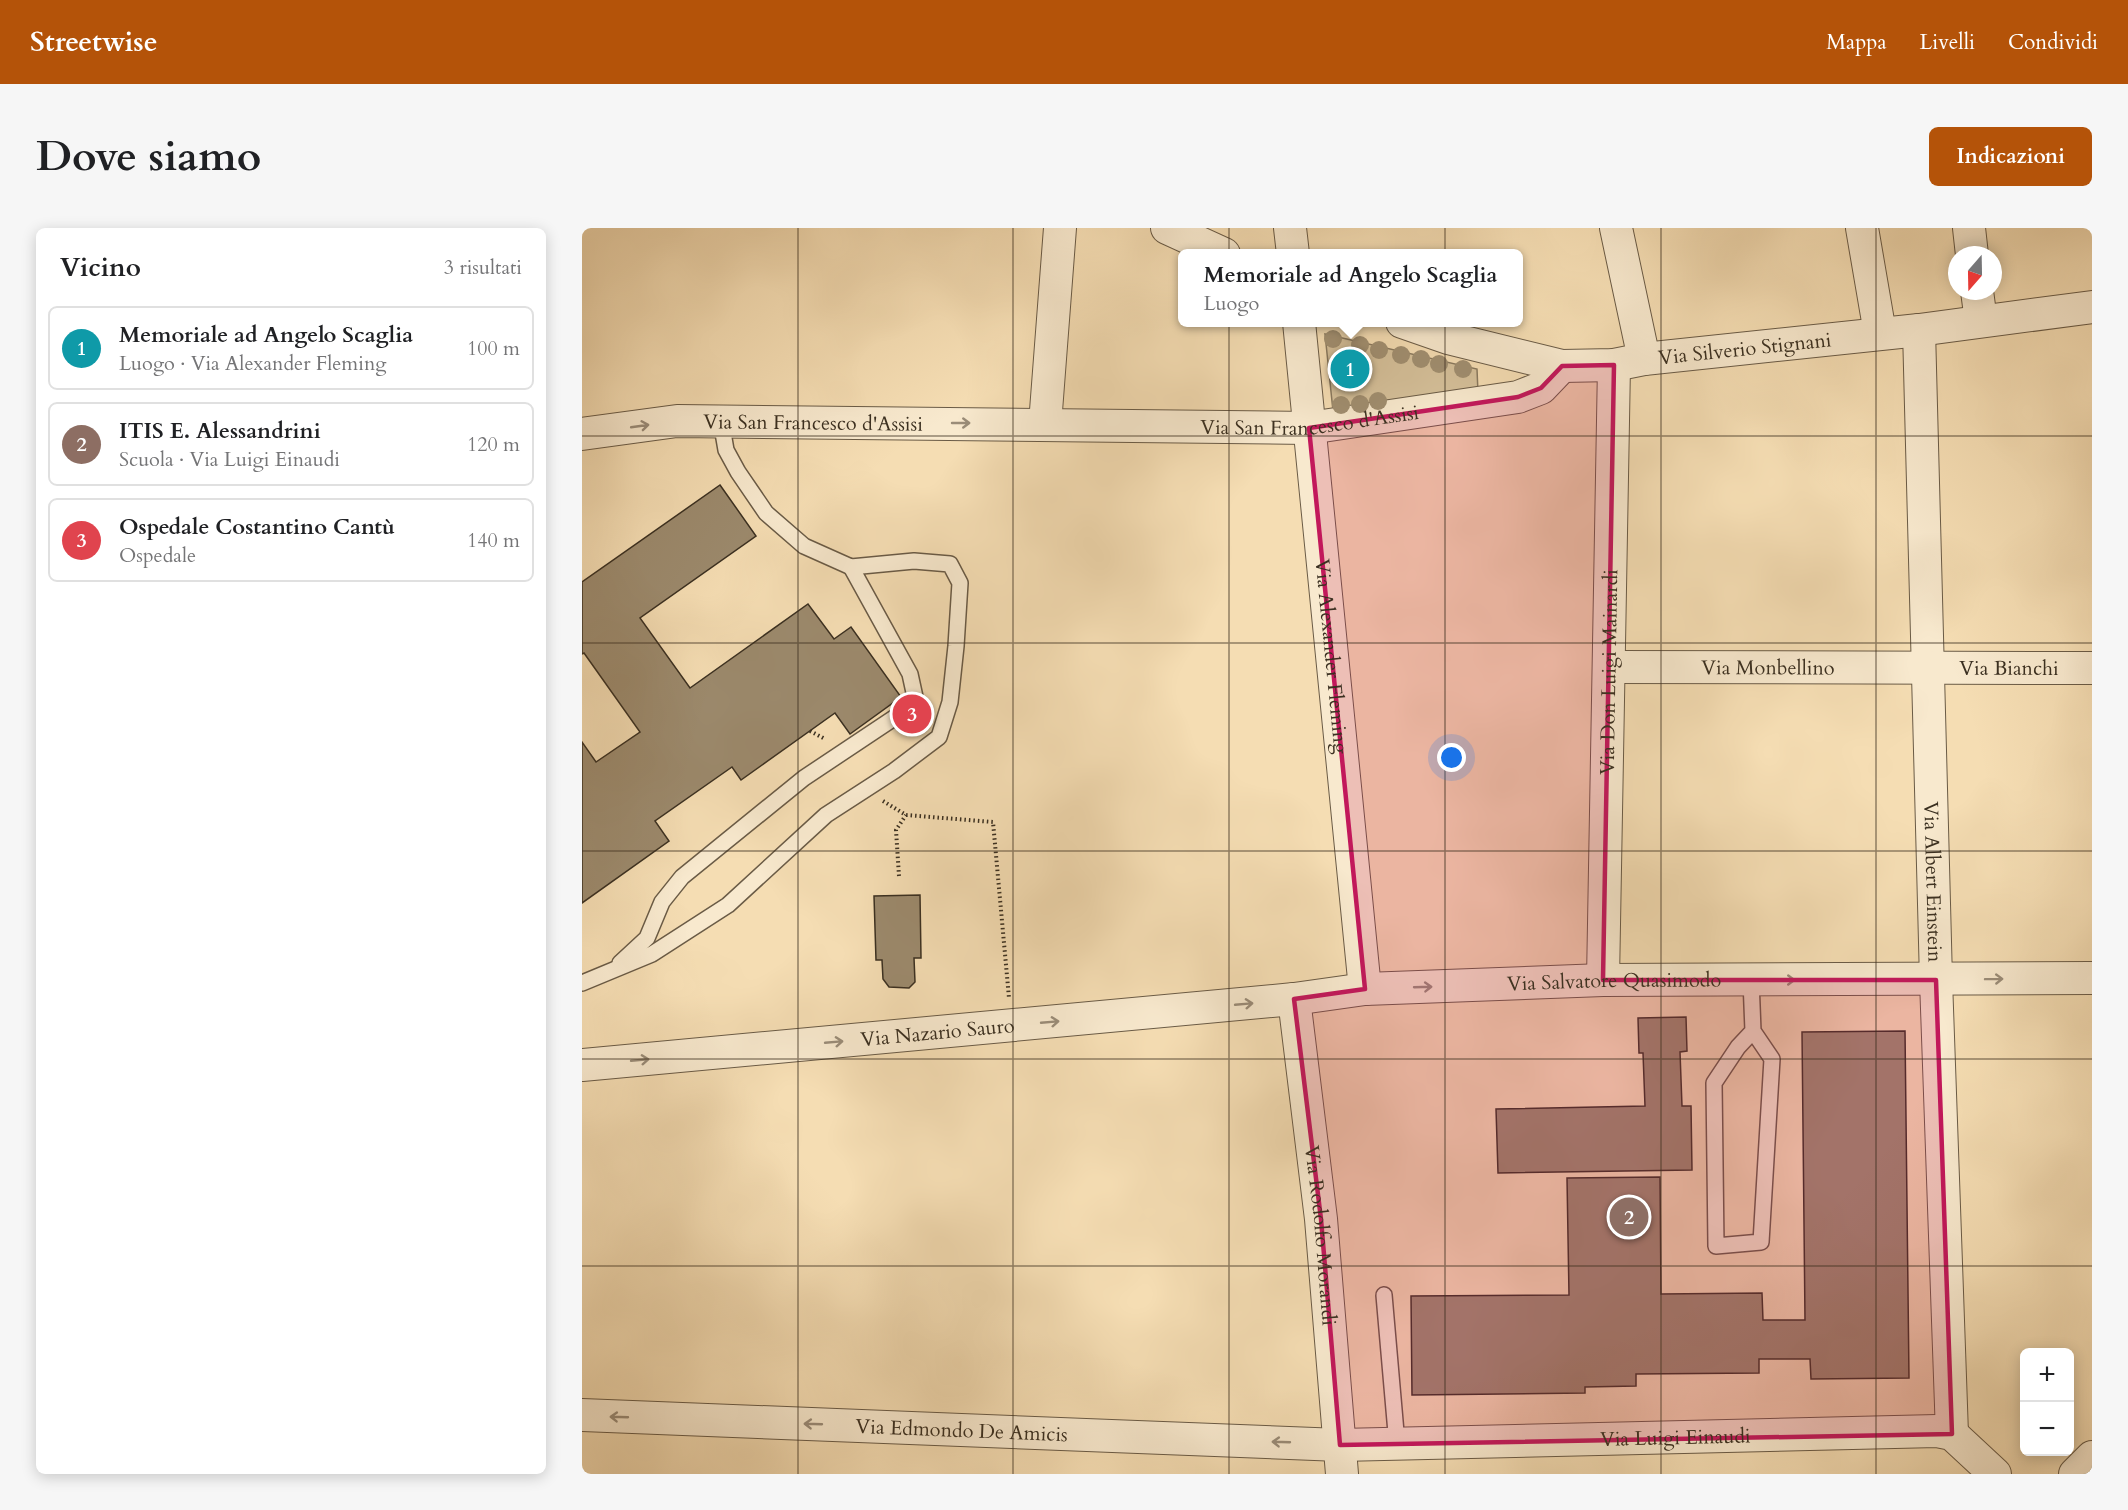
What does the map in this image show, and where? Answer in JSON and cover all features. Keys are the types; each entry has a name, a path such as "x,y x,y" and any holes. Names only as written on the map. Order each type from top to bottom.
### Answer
{"street":[{"path":"1045,424 1060,228"},
{"path":"1167,228 1213,249"},
{"path":"1290,228 1292,249"},
{"name":"Via Don Luigi Mainardi","path":"1603,980 1609,667 1629,362 1616,228"},
{"path":"1862,228 1880,333"},
{"path":"1969,228 1971,246"},
{"name":"Via Silverio Stignani","path":"1416,327 1448,338 1562,366 1629,362 1919,330 1979,306 2092,307"},
{"name":"Via Alexander Fleming","path":"1299,327 1365,989"},
{"name":"Via Albert Einstein","path":"1919,330 1936,980 1952,1434"},
{"name":"Via San Francesco d'Assisi","path":"582,434 678,421 1309,428 1518,398 1541,388 1562,366"},
{"name":"Via Monbellino","path":"1609,667 1928,669"},
{"name":"Via Bianchi","path":"1928,669 2092,668"},
{"name":"Via Salvatore Quasimodo","path":"1294,999 1365,989 1603,980 2092,978"},
{"name":"Via Nazario Sauro","path":"582,1065 1294,999"},
{"name":"Via Rodolfo Morandi","path":"1294,999 1321,1219 1341,1459"},
{"name":"Via Edmondo De Amicis","path":"582,1415 1341,1459"},
{"name":"Via Luigi Einaudi","path":"1341,1459 1397,1444 1937,1431 1952,1434"},
{"path":"1952,1434 1995,1474"},
{"path":"2075,1474 2092,1457"}],"lane":[{"path":"582,983 652,954 728,905 826,815 870,787 939,737 950,702 960,583 950,564 914,561 851,567 804,546 766,513 726,450 721,421"},
{"path":"611,971 648,938 662,902 682,877 804,778 903,712 915,697 910,674 851,567"},
{"path":"1751,980 1753,1032 1772,1059 1761,1242 1716,1246 1714,1083 1738,1047 1753,1032"},
{"path":"1384,1295 1397,1444"}],"path":[{"path":"870,787 881,800 906,815 993,822 1012,1025"},
{"path":"899,876 896,830 906,815"}],"highlighted area":[{"path":"1614,365 1603,980 1936,980 1952,1434 1340,1445 1321,1219 1294,999 1365,989 1309,428 1518,397 1541,388 1562,366"}],"shaded area":[{"path":"1325,334 1477,369 1478,393 1333,411"}],"building":[{"path":"720,485 756,536 640,618 690,688 808,604 834,639 851,627 901,697 850,734 835,713 741,780 732,767 655,821 669,841 582,903 582,742 596,762 640,732 584,653 582,654 582,582"},
{"path":"920,895 921,958 914,958 915,982 909,988 889,987 883,979 882,960 876,960 874,896"},
{"path":"1686,1017 1687,1051 1680,1052 1682,1106 1691,1106 1692,1170 1498,1173 1496,1109 1645,1106 1643,1053 1639,1053 1638,1018"},
{"path":"1905,1031 1909,1378 1811,1379 1810,1359 1759,1359 1759,1373 1636,1374 1636,1386 1585,1387 1585,1393 1412,1395 1411,1296 1569,1295 1567,1178 1660,1177 1661,1294 1762,1293 1763,1320 1805,1320 1802,1032"}],"place":[{"name":"Memoriale ad Angelo Scaglia","path":"1350,369"},
{"name":"Ospedale Costantino Cantù","path":"912,714"},
{"name":"ITIS E. Alessandrini","path":"1629,1217"}]}
